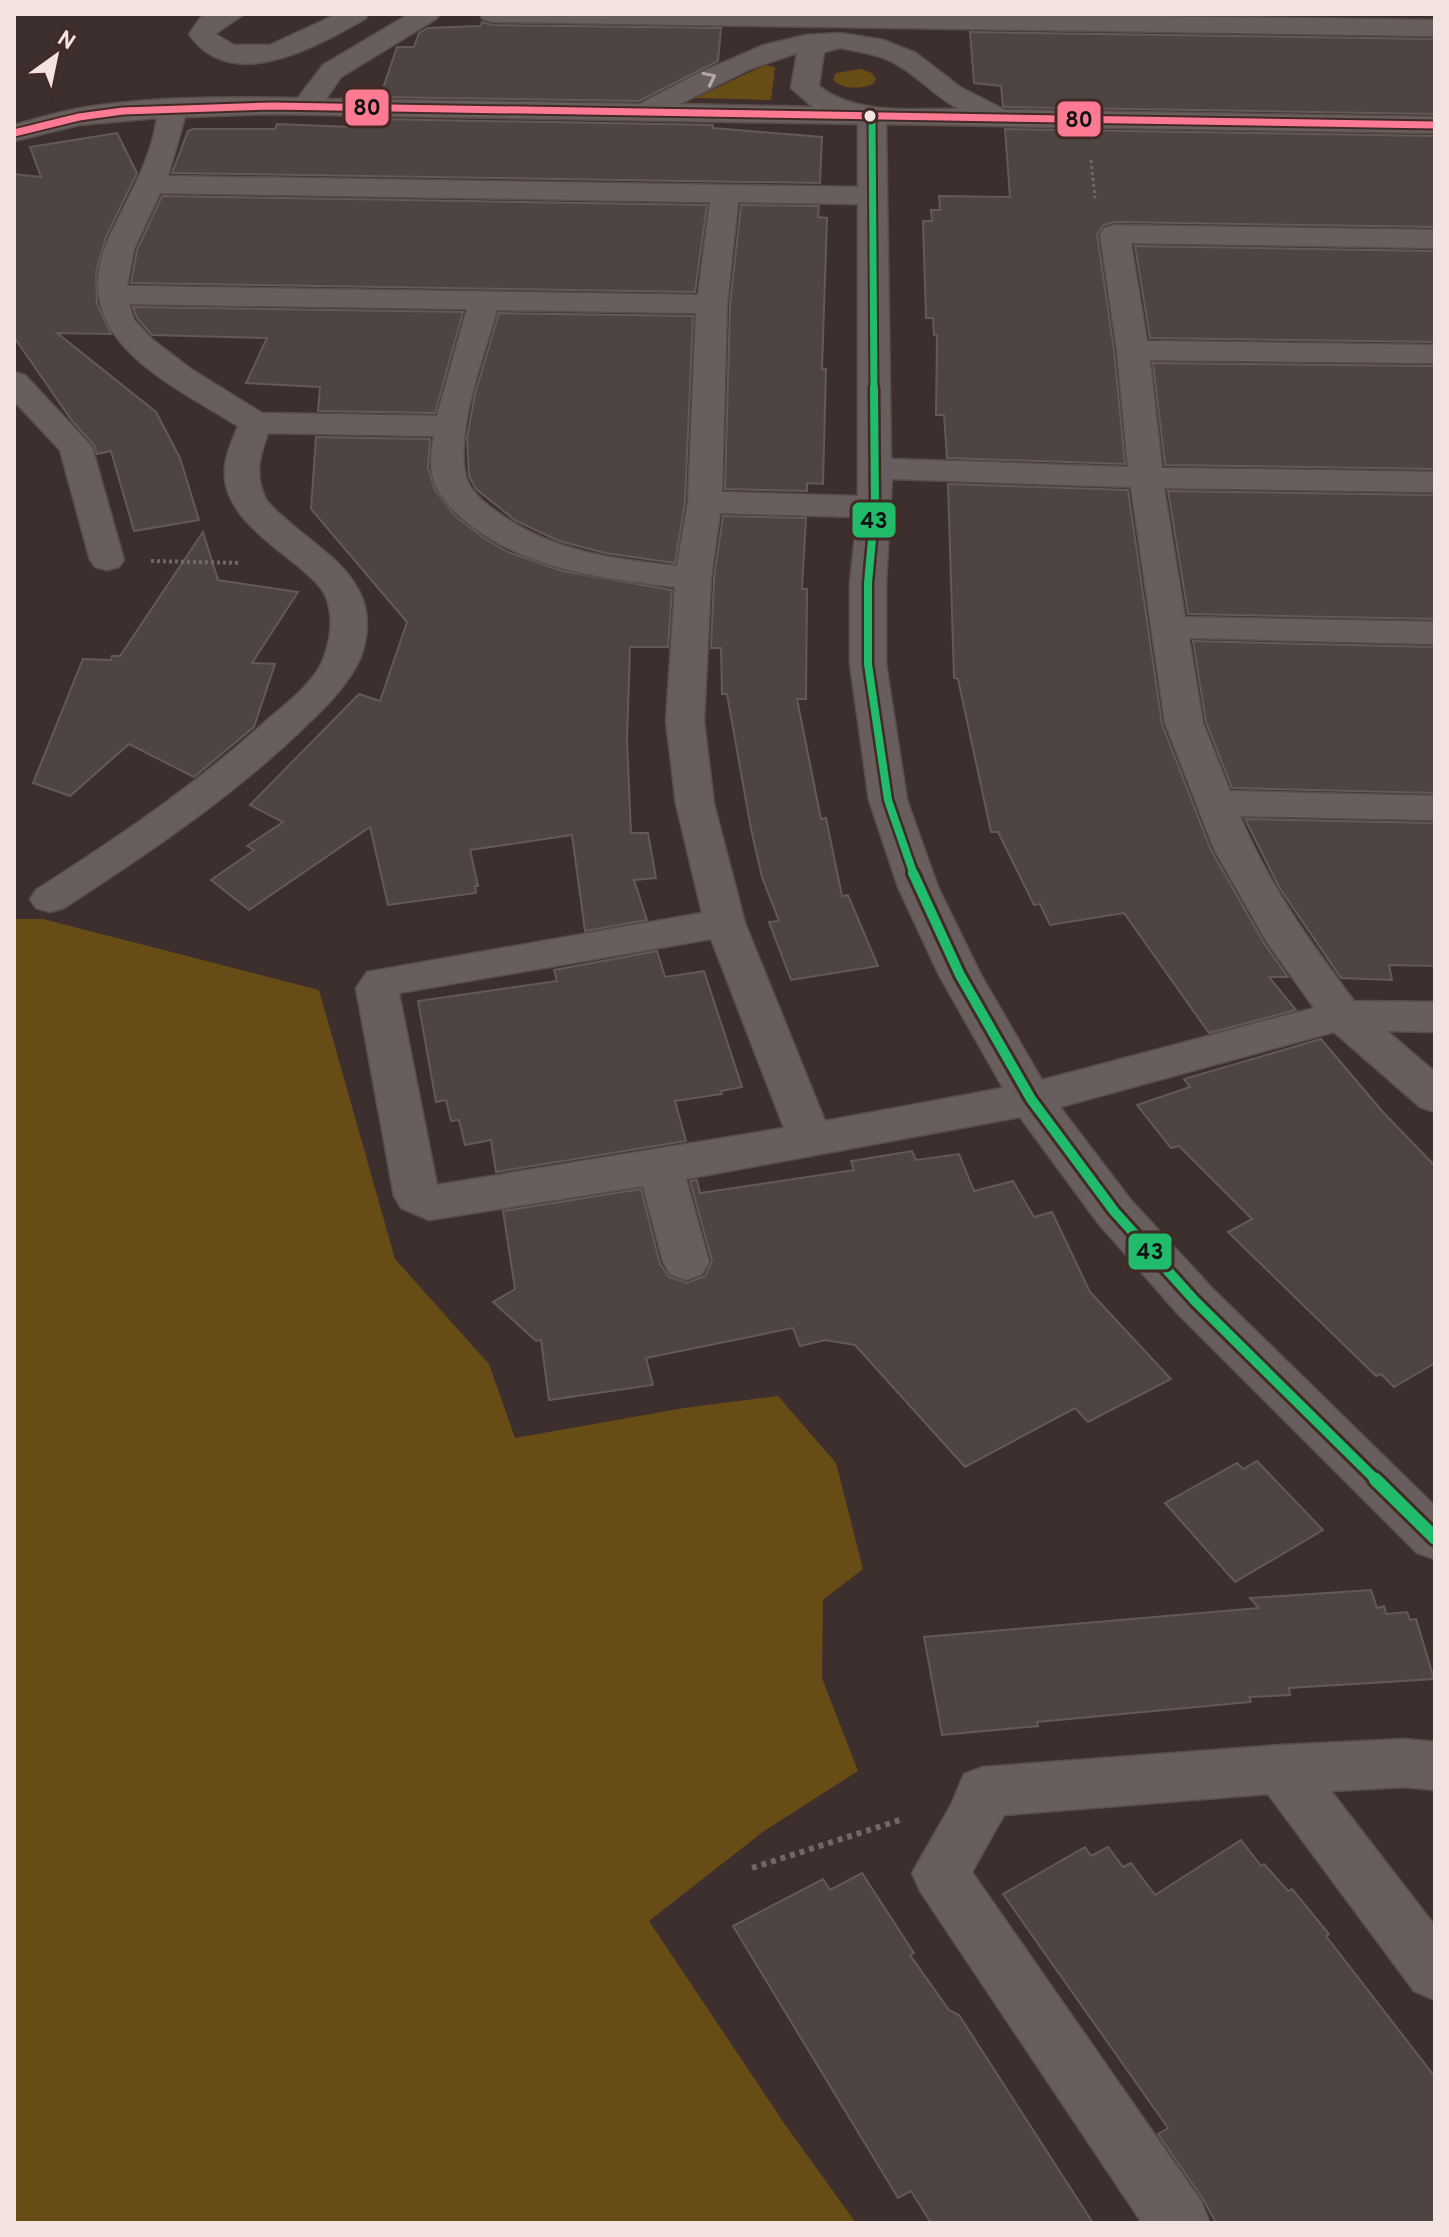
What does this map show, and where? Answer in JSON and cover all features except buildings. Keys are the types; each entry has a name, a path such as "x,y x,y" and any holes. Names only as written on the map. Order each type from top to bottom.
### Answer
{"street":[{"path":"231,14 210,23 202,34 208,43 222,51 269,55 292,49 356,14"},
{"path":"306,107 332,71 427,14"},
{"path":"492,14 1092,19 1435,28"},
{"path":"822,41 811,49 805,88 820,100 872,116 891,109 897,100 895,54"},
{"path":"641,114 723,72 789,44 849,41 908,59 950,93 999,118"},
{"path":"172,107 170,128 152,184 116,254 111,295 120,323 148,351 255,423 451,426"},
{"path":"14,133 79,117 172,107 1435,125"},
{"path":"872,116 875,488 868,583 868,664 888,800 918,887 960,975 1031,1099 1114,1211 1195,1301 1435,1538"},
{"path":"152,184 873,196"},
{"path":"725,194 712,304 705,502 693,578 685,721 695,804 725,923 810,1138"},
{"path":"1435,239 1115,234 1133,350 1146,478 1167,627 1184,723 1234,849 1281,932 1342,1015 1435,1096"},
{"path":"111,295 712,304"},
{"path":"484,302 451,426 449,479 469,508 508,536 562,559 600,568 693,578"},
{"path":"1133,350 1435,354"},
{"path":"14,382 76,447 107,560"},
{"path":"50,899 151,835 265,745 325,687 344,656 348,623 342,593 318,565 273,530 248,499 240,472 255,423"},
{"path":"705,502 875,488 1146,478 1435,482"},
{"path":"1167,627 1435,633"},
{"path":"1214,803 1435,808"},
{"path":"725,923 382,982 377,988 417,1196 429,1203 660,1167 1031,1099 1342,1015 1435,1017"},
{"path":"660,1167 686,1262"},
{"path":"1179,2223 940,1873 976,1815 983,1792 1281,1769 1405,1763 1435,1766"},
{"path":"1281,1769 1435,1972"}],"path":[{"path":"1090,149 1097,221 1115,234"},
{"path":"107,560 318,565"},
{"path":"752,1868 926,1812 976,1815"}],"shaded area":[{"path":"765,65 775,67 771,100 695,98"},
{"path":"860,69 872,73 876,79 873,84 853,88 833,80 836,73"},
{"path":"14,919 43,919 319,990 395,1259 489,1364 515,1438 684,1408 778,1396 836,1463 863,1569 823,1600 822,1678 858,1771 764,1831 649,1921 784,2123 856,2223 14,2223"}],"transit line":[{"name":"80","path":"14,133 79,117 123,111 272,106 1435,125"},
{"name":"43","path":"872,116 875,507 868,583 868,664 888,800 918,887 960,975 1031,1099 1114,1211 1195,1301 1435,1538"}]}
